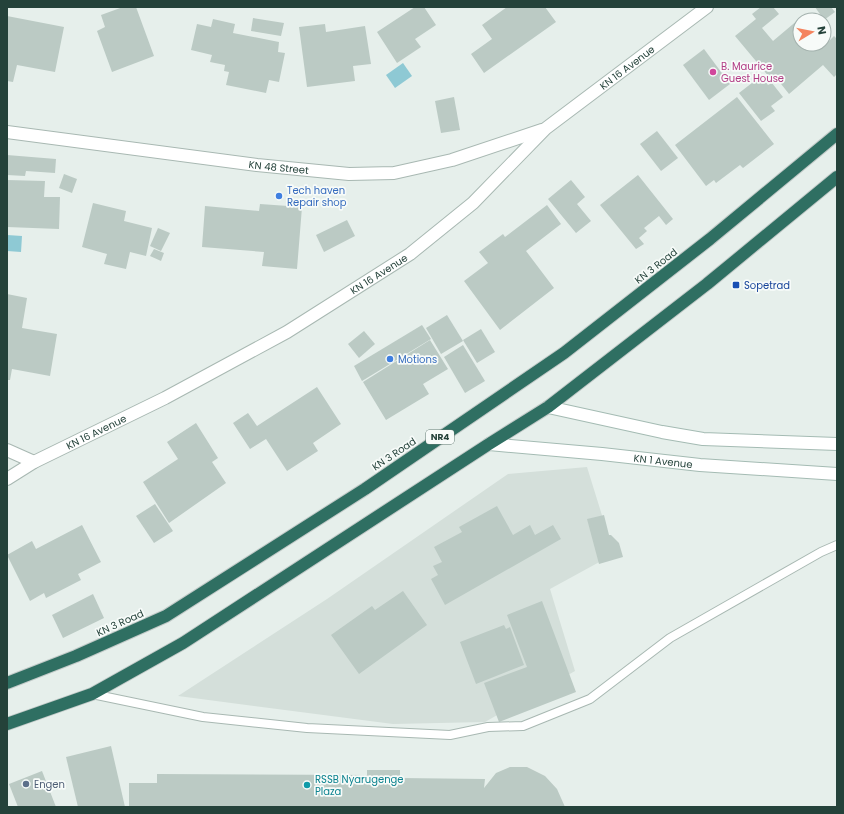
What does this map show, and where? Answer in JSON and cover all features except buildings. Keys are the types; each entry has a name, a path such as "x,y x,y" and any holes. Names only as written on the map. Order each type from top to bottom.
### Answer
{"highway":[{"name":"KN 3 Road","path":"7,683 76,656 166,616 365,489 564,353 710,239 837,134"},
{"path":"7,724 92,694 183,643 548,407 713,279 837,177"}],"street":[{"name":"KN 16 Avenue","path":"7,479 34,462 165,398 287,332 410,254 473,204 545,130 707,7"},
{"name":"KN 48 Street","path":"7,132 257,165 349,174 394,173 452,160 545,130"},
{"path":"548,407 662,432 703,439 837,444"},
{"name":"KN 1 Avenue","path":"489,444 602,454 700,465 837,474"},
{"path":"7,450 34,462"}],"lane":[{"path":"92,694 203,717 307,728 450,735 488,727 523,726 590,699 670,638 837,544"}],"shaded area":[{"path":"587,467 614,554 550,589 575,671 485,722 393,724 178,696 327,599 508,474"}],"water":[{"path":"403,63 412,76 395,88 386,75"},
{"path":"7,235 22,236 21,252 7,251"}],"place":[{"name":"B. Maurice Guest House","path":"713,72"},
{"name":"Tech haven Repair shop","path":"279,196"},
{"name":"Sopetrad","path":"736,285"},
{"name":"Motions","path":"390,359"},
{"name":"Engen","path":"26,784"},
{"name":"RSSB Nyarugenge Plaza","path":"307,785"}]}
